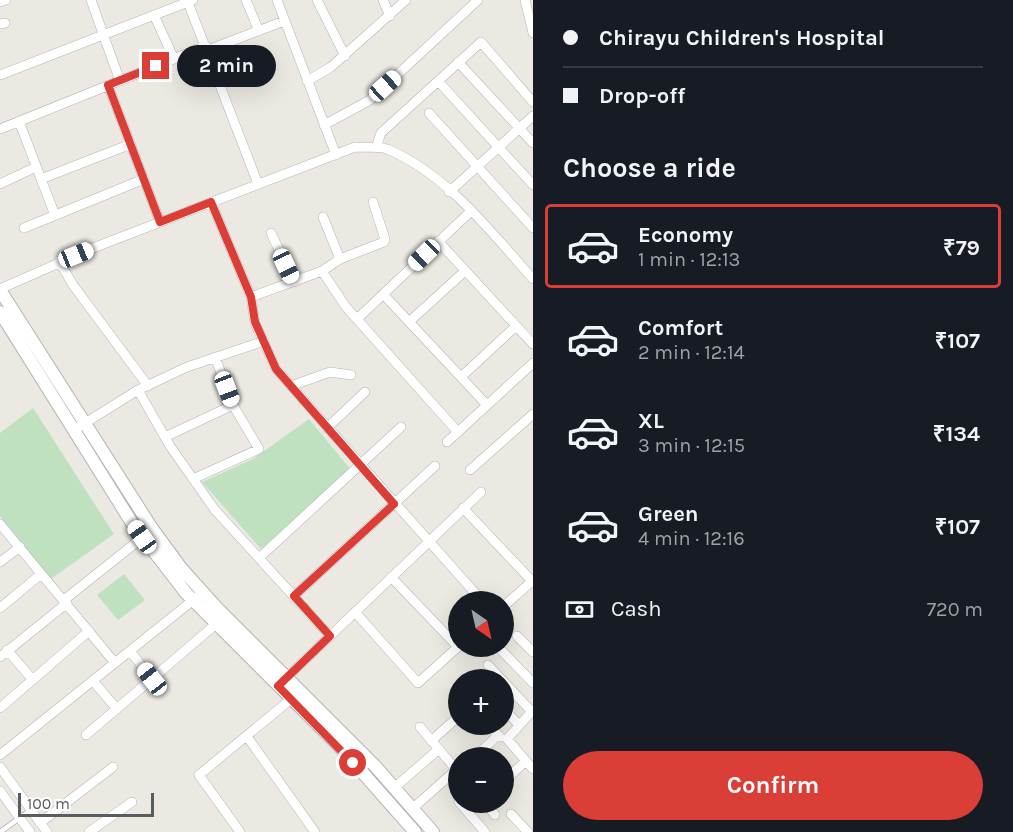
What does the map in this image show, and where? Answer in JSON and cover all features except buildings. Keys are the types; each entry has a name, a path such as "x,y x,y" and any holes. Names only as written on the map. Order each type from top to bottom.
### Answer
{"street":[{"path":"0,2 6,0"},
{"path":"91,0 120,81"},
{"path":"246,0 259,31"},
{"path":"277,0 336,155"},
{"path":"317,0 345,56"},
{"path":"383,0 390,16"},
{"path":"308,81 345,56 406,0"},
{"path":"324,125 370,100 478,0"},
{"path":"525,0 533,33"},
{"path":"0,75 189,1 258,184"},
{"path":"154,15 174,59"},
{"path":"0,129 174,59 284,21"},
{"path":"376,148 381,134 481,42 533,102"},
{"path":"458,62 533,143"},
{"path":"438,81 533,185"},
{"path":"108,85 160,222"},
{"path":"429,113 533,228"},
{"path":"449,192 533,116"},
{"path":"19,121 55,216"},
{"path":"41,179 131,144"},
{"path":"282,681 193,601 142,537 0,289 59,261 355,147 385,148 425,170 471,211 533,279"},
{"path":"0,184 36,167"},
{"path":"24,228 144,179"},
{"path":"211,202 251,297 255,322 276,369 473,591"},
{"path":"251,297 322,271 340,259 380,244 385,239 373,202"},
{"path":"357,319 471,211"},
{"path":"323,217 340,259"},
{"path":"271,233 294,282"},
{"path":"438,242 533,344"},
{"path":"59,261 73,285 148,386"},
{"path":"322,271 331,287 357,319 457,431"},
{"path":"410,321 465,271"},
{"path":"383,294 487,405"},
{"path":"0,312 151,527 203,592 282,681 394,788 433,832"},
{"path":"461,377 516,326"},
{"path":"79,427 138,390 215,357 264,341"},
{"path":"193,479 259,449 233,405 215,357"},
{"path":"447,442 533,363"},
{"path":"291,386 330,372 351,375"},
{"path":"138,390 165,437 215,510 330,636"},
{"path":"327,428 365,392"},
{"path":"165,437 233,405"},
{"path":"470,470 533,414"},
{"path":"259,558 401,427"},
{"path":"294,596 435,466"},
{"path":"282,681 481,492"},
{"path":"463,508 532,581 514,597"},
{"path":"0,524 115,663"},
{"path":"33,680 4,654 142,537"},
{"path":"0,562 20,547"},
{"path":"0,608 41,574"},
{"path":"391,578 448,636"},
{"path":"0,755 203,592"},
{"path":"355,612 418,683 448,657"},
{"path":"86,735 216,624"},
{"path":"0,708 89,632"},
{"path":"517,636 533,652"},
{"path":"130,651 152,679"},
{"path":"508,657 533,683"},
{"path":"488,665 492,669"},
{"path":"93,681 117,709"},
{"path":"489,747 519,725 532,711 514,692"},
{"path":"240,832 199,776 248,738 296,695"},
{"path":"296,695 415,832"},
{"path":"514,720 519,725"},
{"path":"431,741 448,726"},
{"path":"420,728 448,759"},
{"path":"500,735 530,765 514,775"},
{"path":"248,738 315,832"},
{"path":"394,788 439,749"},
{"path":"0,767 47,832"},
{"path":"40,823 113,767"},
{"path":"412,809 448,779"},
{"path":"0,791 30,832"},
{"path":"89,832 132,802"},
{"path":"469,813 485,832"},
{"path":"511,814 528,832"}],"lane":[{"path":"0,832 31,810"}],"green space":[{"path":"33,408 114,534 51,579 0,516 0,433"},
{"path":"309,419 350,469 261,549 202,482 253,459"},
{"path":"124,574 145,600 118,620 97,595"}],"route":[{"path":"156,66 108,85 160,222 211,202 251,297 255,322 276,369 394,504 294,596 330,636 278,686 340,747 353,763"}]}
